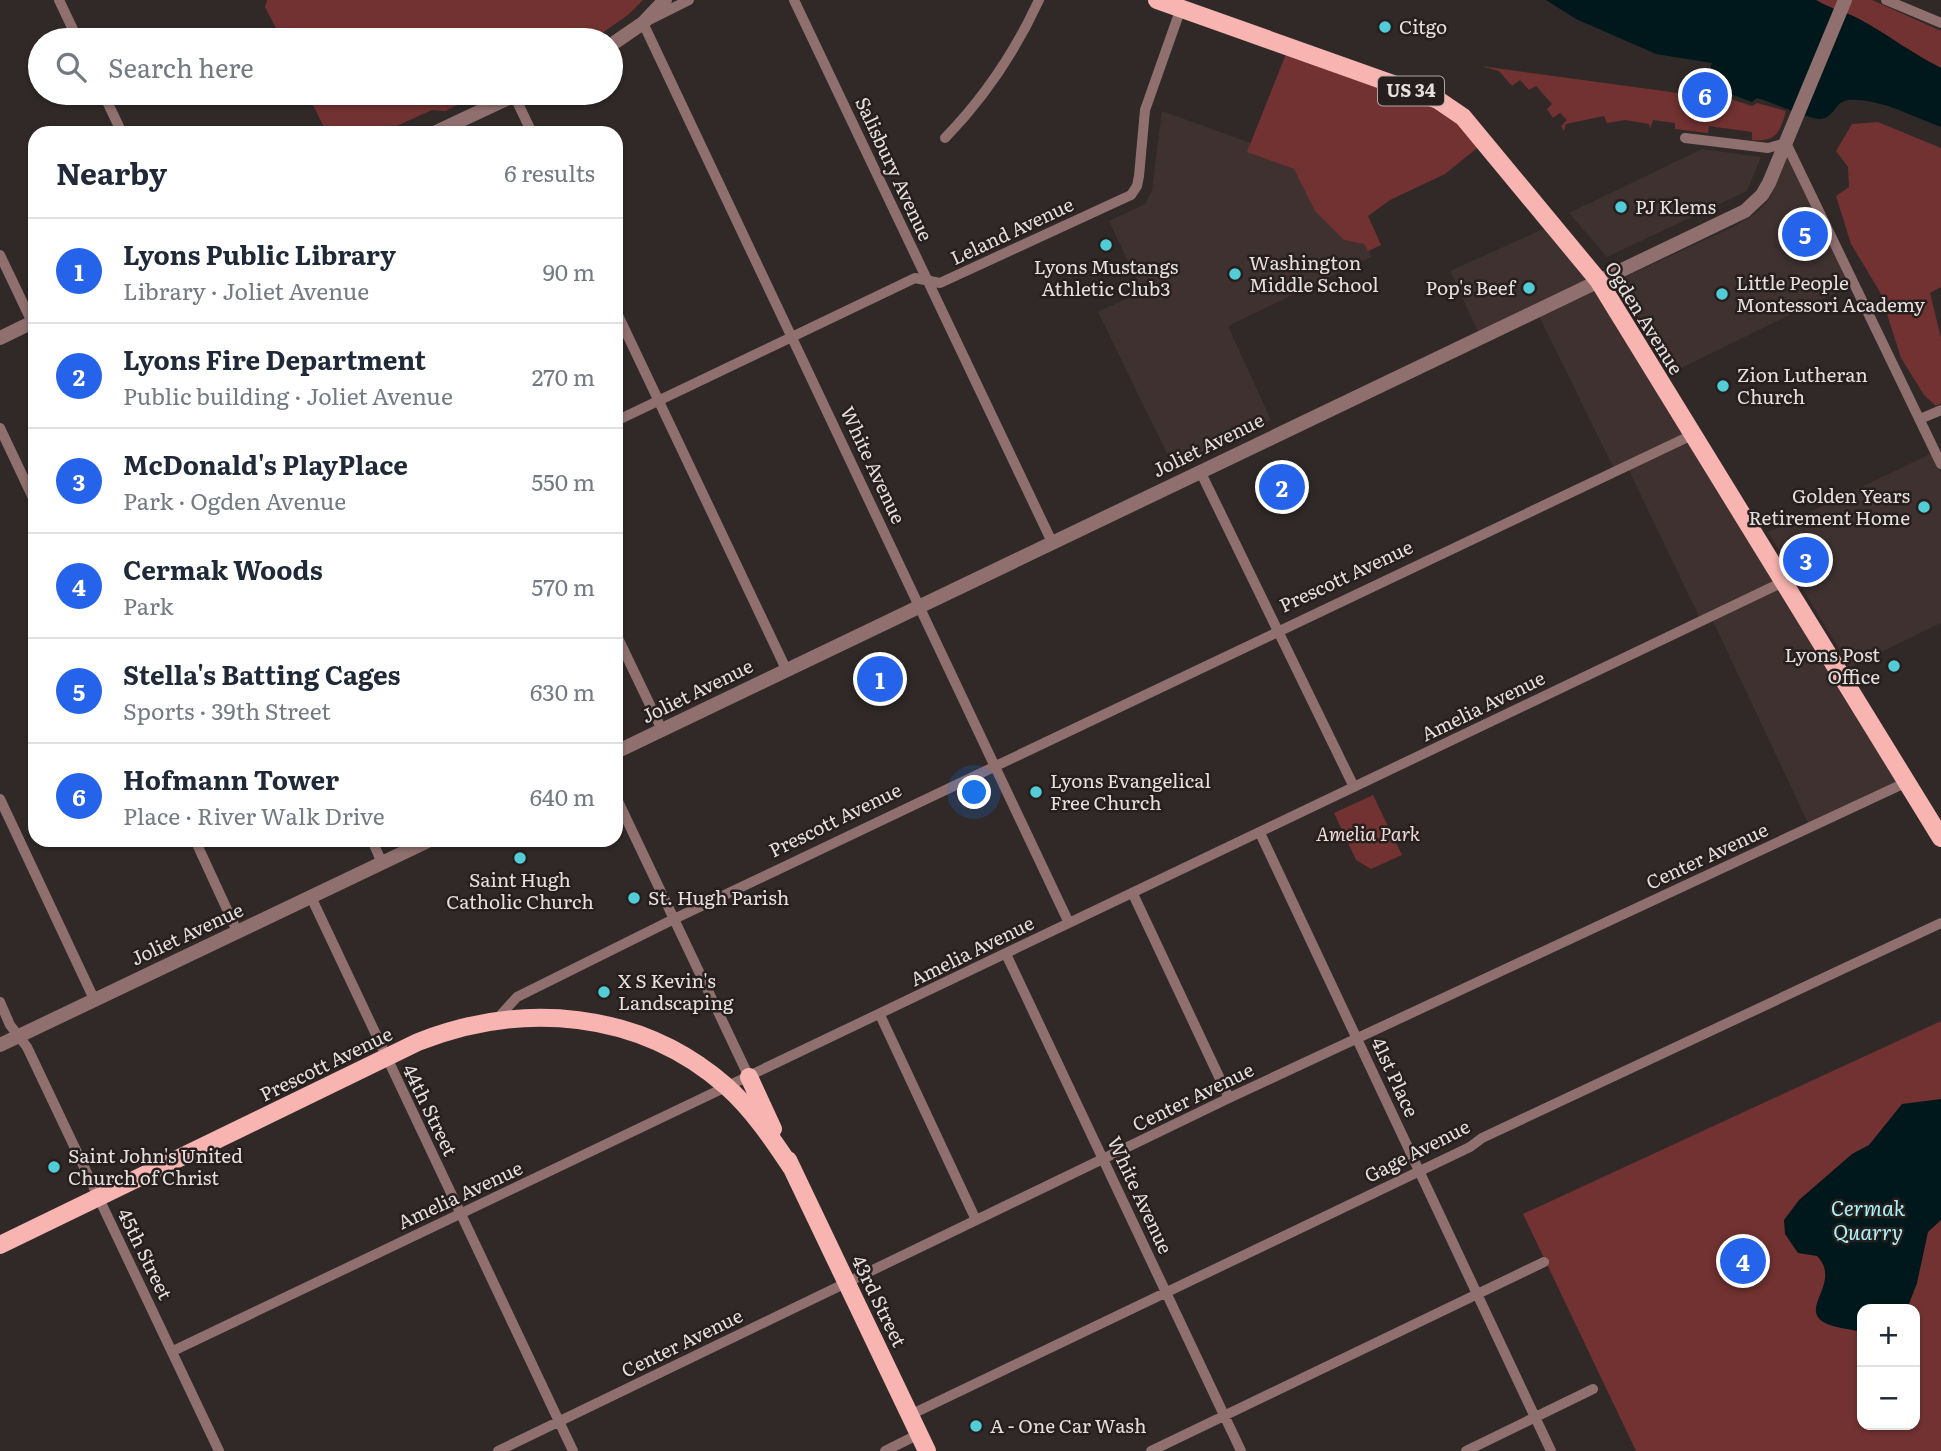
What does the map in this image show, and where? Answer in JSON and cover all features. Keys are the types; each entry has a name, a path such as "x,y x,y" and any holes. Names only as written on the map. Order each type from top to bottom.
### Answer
{"main road":[{"name":"Ogden Avenue","path":"1157,0 1450,106 1463,117 1598,280 1941,838"},
{"path":"497,1019 564,1018 611,1027 658,1043 727,1087 765,1127 793,1170"},
{"name":"Prescott Avenue","path":"0,1245 386,1058 448,1030 497,1019"},
{"path":"749,1077 793,1170"},
{"name":"43rd Street","path":"793,1170 923,1443"}],"street":[{"path":"59,0 72,28"},
{"path":"643,23 665,0"},
{"path":"623,37 643,23 689,0"},
{"name":"Salisbury Avenue","path":"794,0 1052,542"},
{"path":"945,138 971,112 998,74 1039,0"},
{"name":"Joliet Avenue","path":"623,749 1745,211 1762,195 1845,0"},
{"path":"1886,0 1941,23"},
{"name":"Leland Avenue","path":"623,418 915,278 940,283 1135,191 1139,176 1145,110 1181,8"},
{"name":"White Avenue","path":"643,23 921,605 994,767 1069,923"},
{"path":"109,105 119,126"},
{"path":"449,126 494,105"},
{"path":"521,105 529,126"},
{"path":"1685,138 1768,148 1786,143 1941,464"},
{"path":"0,255 28,310"},
{"path":"0,338 28,325"},
{"path":"623,325 786,669"},
{"path":"1920,419 1941,410"},
{"path":"0,428 28,487"},
{"name":"Prescott Avenue","path":"497,1019 517,997 674,919 1692,435"},
{"path":"1200,471 1354,787"},
{"name":"Amelia Avenue","path":"173,1351 1785,581"},
{"path":"623,649 662,730"},
{"name":"Center Avenue","path":"498,1451 1229,1098 1907,782"},
{"path":"0,799 94,999"},
{"path":"623,812 749,1077"},
{"name":"41st Place","path":"1260,833 1551,1451"},
{"path":"198,847 237,931"},
{"path":"375,847 382,863"},
{"name":"Joliet Avenue","path":"0,1045 415,847"},
{"path":"1133,894 1229,1098"},
{"name":"44th Street","path":"311,897 573,1451"},
{"name":"Gage Avenue","path":"910,1415 1167,1294 1495,1132 1941,923"},
{"name":"White Avenue","path":"1006,954 1241,1451"},
{"name":"45th Street","path":"0,1002 27,1047 219,1451"},
{"path":"880,1015 976,1220"},
{"path":"1151,1451 1544,1262"},
{"path":"1466,1451 1593,1389"},
{"path":"885,1451 923,1443"}],"shaded area":[{"name":"Washington Middle School","path":"1288,49 1445,174 1390,200 1368,216 1381,245 1369,251 1371,257 1228,326 1271,420 1173,466 1098,312 1142,291 1109,221 1145,204 1152,191 1162,111 1251,143"},
{"path":"1702,149 1761,157 1747,191 1607,257 1569,213"},
{"path":"1788,157 1849,286 1669,374 1614,282 1733,227 1755,214 1768,201"},
{"path":"1550,226 1597,284 1903,781 1809,825 1711,617 1701,621 1627,466 1615,471 1536,310 1480,336 1450,271"},
{"path":"1932,453 1941,473 1941,623 1850,667 1768,532"}],"green space":[{"path":"267,0 643,0 609,28 276,28 265,7"},
{"path":"1816,0 1872,0 1941,31 1941,68 1861,20"},
{"path":"1288,49 1439,103 1482,144 1445,174 1390,200 1368,216 1381,245 1368,251 1364,244 1344,240 1315,211 1294,169 1247,152"},
{"path":"1481,66 1693,95 1696,96 1694,101 1711,108 1715,94 1752,106 1757,103 1786,111 1776,134 1772,138 1760,140 1752,140 1752,132 1709,126 1708,133 1675,129 1675,123 1653,120 1650,129 1649,124 1625,120 1607,123 1604,116 1566,124 1564,131 1561,126 1567,120 1560,113 1553,118 1547,109 1552,104 1536,86 1529,90 1520,80 1512,86 1499,71"},
{"path":"313,105 458,105 445,111 432,110 397,126 324,126"},
{"path":"1878,122 1941,148 1941,287 1930,293 1941,338 1941,403 1936,406 1924,395 1901,358 1880,292 1851,244 1836,196 1849,187 1848,167 1836,151 1852,124"},
{"name":"Amelia Park","path":"1373,795 1402,855 1371,869 1356,860 1334,813"},
{"path":"1941,1021 1941,1451 1636,1451 1523,1214"}],"water":[{"path":"1546,0 1816,0 1861,20 1941,68 1941,127 1884,105 1860,100 1843,101 1823,119 1806,116 1757,98 1752,102 1704,84 1712,63 1656,54 1576,19"},
{"name":"Cermak Quarry","path":"1941,1099 1941,1220 1928,1232 1917,1283 1909,1304 1857,1304 1857,1331 1837,1327 1823,1322 1817,1316 1816,1309 1824,1284 1823,1266 1817,1256 1798,1253 1785,1234 1784,1220 1799,1200 1852,1154 1869,1145 1902,1104"}],"place":[{"name":"Citgo","path":"1385,27"},
{"name":"Hofmann Tower","path":"1705,95"},
{"name":"PJ Klems","path":"1621,207"},
{"name":"Stella's Batting Cages","path":"1805,234"},
{"name":"Lyons Mustangs Athletic Club3","path":"1106,245"},
{"name":"Washington Middle School","path":"1235,274"},
{"name":"Pop's Beef","path":"1529,288"},
{"name":"Little People Montessori Academy","path":"1722,294"},
{"name":"Zion Lutheran Church","path":"1723,386"},
{"name":"Lyons Fire Department","path":"1282,487"},
{"name":"Golden Years Retirement Home","path":"1924,507"},
{"name":"McDonald's PlayPlace","path":"1806,560"},
{"name":"Lyons Post Office","path":"1894,666"},
{"name":"Lyons Public Library","path":"880,679"},
{"name":"Lyons Evangelical Free Church","path":"1036,792"},
{"name":"Saint Hugh Catholic Church","path":"520,858"},
{"name":"St. Hugh Parish","path":"634,898"},
{"name":"X S Kevin's Landscaping","path":"604,992"},
{"name":"Saint John's United Church of Christ","path":"54,1167"},
{"name":"Cermak Woods","path":"1743,1261"},
{"name":"A - One Car Wash","path":"976,1426"}]}
